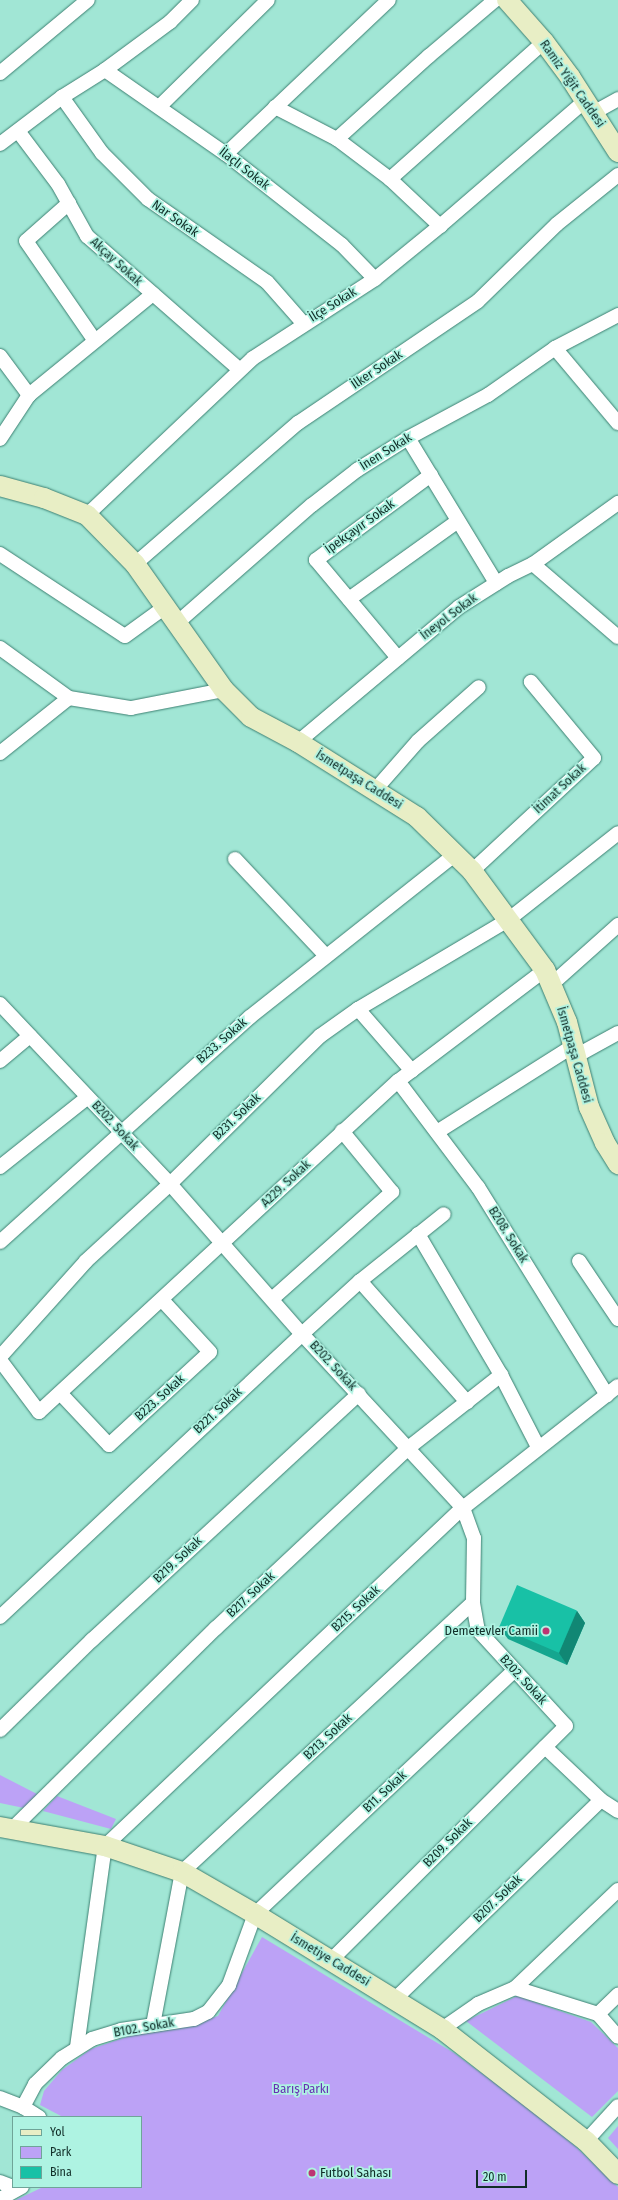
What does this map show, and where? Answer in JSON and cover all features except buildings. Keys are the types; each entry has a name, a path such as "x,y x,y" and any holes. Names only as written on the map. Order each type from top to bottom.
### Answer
{"main road":[{"name":"Ramiz Yiğit Caddesi","path":"507,0 544,42 618,152"},
{"name":"İsmetpaşa Caddesi","path":"0,486 44,498 87,515 135,564 224,690 251,717 298,742 417,816 472,871 548,977 567,1022 589,1107 605,1143 618,1164"},
{"name":"İsmetiye Caddesi","path":"6,1828 105,1846 182,1872 255,1914 442,2029 586,2141 618,2174"}],"street":[{"path":"0,73 88,0"},
{"path":"0,144 62,97 105,70 170,22 192,0"},
{"path":"160,106 268,0"},
{"path":"226,154 275,106 389,0"},
{"path":"337,139 429,56 496,0"},
{"path":"390,178 544,42"},
{"name":"İlaçlı Sokak","path":"105,70 160,106 226,154 342,245 374,279"},
{"name":"Nar Sokak","path":"62,97 102,152 148,199 267,282 304,324"},
{"name":"İlçe Sokak","path":"87,515 253,358 374,279 589,107 618,99"},
{"path":"275,106 337,139 390,178 440,226"},
{"name":"Akçay Sokak","path":"18,131 58,184 87,236 240,370"},
{"name":"İlker Sokak","path":"135,564 298,423 478,301 557,224 618,175"},
{"path":"69,203 26,241 95,341"},
{"path":"0,440 29,395 153,294"},
{"name":"İnen Sokak","path":"177,623 312,505 358,470 408,438 488,395 555,348 618,315"},
{"path":"555,348 618,423"},
{"path":"0,356 29,395"},
{"path":"408,438 496,583"},
{"name":"İpekçayır Sokak","path":"398,658 316,560 431,475"},
{"name":"İneyol Sokak","path":"298,742 459,607 496,583 533,564 615,505"},
{"path":"349,599 458,520"},
{"path":"0,554 125,636 165,607"},
{"path":"533,564 618,637"},
{"path":"0,648 69,698 131,708 224,690"},
{"name":"İtimat Sokak","path":"472,871 594,758 531,682"},
{"path":"375,790 418,741 479,687"},
{"path":"0,753 69,698"},
{"name":"B231. Sokak","path":"0,1356 86,1261 170,1184 320,1036 358,1009 508,920 618,833"},
{"name":"B233. Sokak","path":"0,1242 120,1131 250,1017 456,854"},
{"path":"235,859 326,956"},
{"name":"A229. Sokak","path":"0,1360 40,1412 223,1244 342,1131 398,1081 548,977 618,925"},
{"name":"B202. Sokak","path":"0,1004 170,1184 302,1334 463,1508 474,1538 473,1603 478,1630 566,1726"},
{"path":"358,1009 412,1070"},
{"path":"437,1132 574,1051 618,1033"},
{"path":"0,1061 30,1036"},
{"name":"B208. Sokak","path":"398,1081 478,1187 613,1391"},
{"path":"0,1167 88,1097"},
{"path":"272,1299 392,1192 342,1131"},
{"name":"B221. Sokak","path":"0,1617 360,1281 444,1214"},
{"path":"418,1234 501,1375 538,1447"},
{"path":"579,1261 618,1320"},
{"path":"360,1281 467,1402"},
{"name":"B223. Sokak","path":"61,1394 109,1445 210,1352 162,1300"},
{"name":"B217. Sokak","path":"6,1828 407,1449 501,1375"},
{"name":"B215. Sokak","path":"105,1846 463,1508 538,1447 613,1391"},
{"name":"B219. Sokak","path":"0,1730 92,1640 359,1394"},
{"name":"B213. Sokak","path":"182,1872 473,1603"},
{"name":"B11. Sokak","path":"255,1914 514,1671"},
{"name":"B209. Sokak","path":"331,1960 566,1726"},
{"path":"545,1747 601,1800 618,1811"},
{"name":"B207. Sokak","path":"395,1999 601,1800"},
{"path":"76,2047 105,1846"},
{"path":"153,2025 182,1872"},
{"path":"442,2029 478,2004 515,1988 618,1890"},
{"name":"B102. Sokak","path":"23,2107 36,2084 76,2047 121,2030 194,2019 208,2012 229,1986 255,1914"},
{"path":"515,1988 598,2014 618,2037"},
{"path":"598,2014 618,1994"},
{"path":"0,2098 23,2107 37,2116"},
{"path":"586,2141 618,2106"},
{"path":"0,2182 12,2186"},
{"path":"0,2199 16,2188"}],"green space":[{"path":"0,1775 37,1794 24,1808 0,1803"},
{"path":"57,1796 116,1819 111,1829 43,1811"},
{"name":"Barış Parkı","path":"262,1937 454,2053 522,2103 575,2146 618,2187 618,2200 16,2200 41,2188 142,2188 142,2116 61,2116 40,2105 44,2091 62,2070 91,2049 132,2035 177,2029 218,2016"},
{"path":"517,1996 591,2022 618,2048 618,2091 592,2117 466,2021"},
{"path":"618,2126 618,2149 608,2138"}],"place":[{"name":"Demetevler Camii","path":"546,1631"},
{"name":"Futbol Sahası","path":"312,2173"}]}
